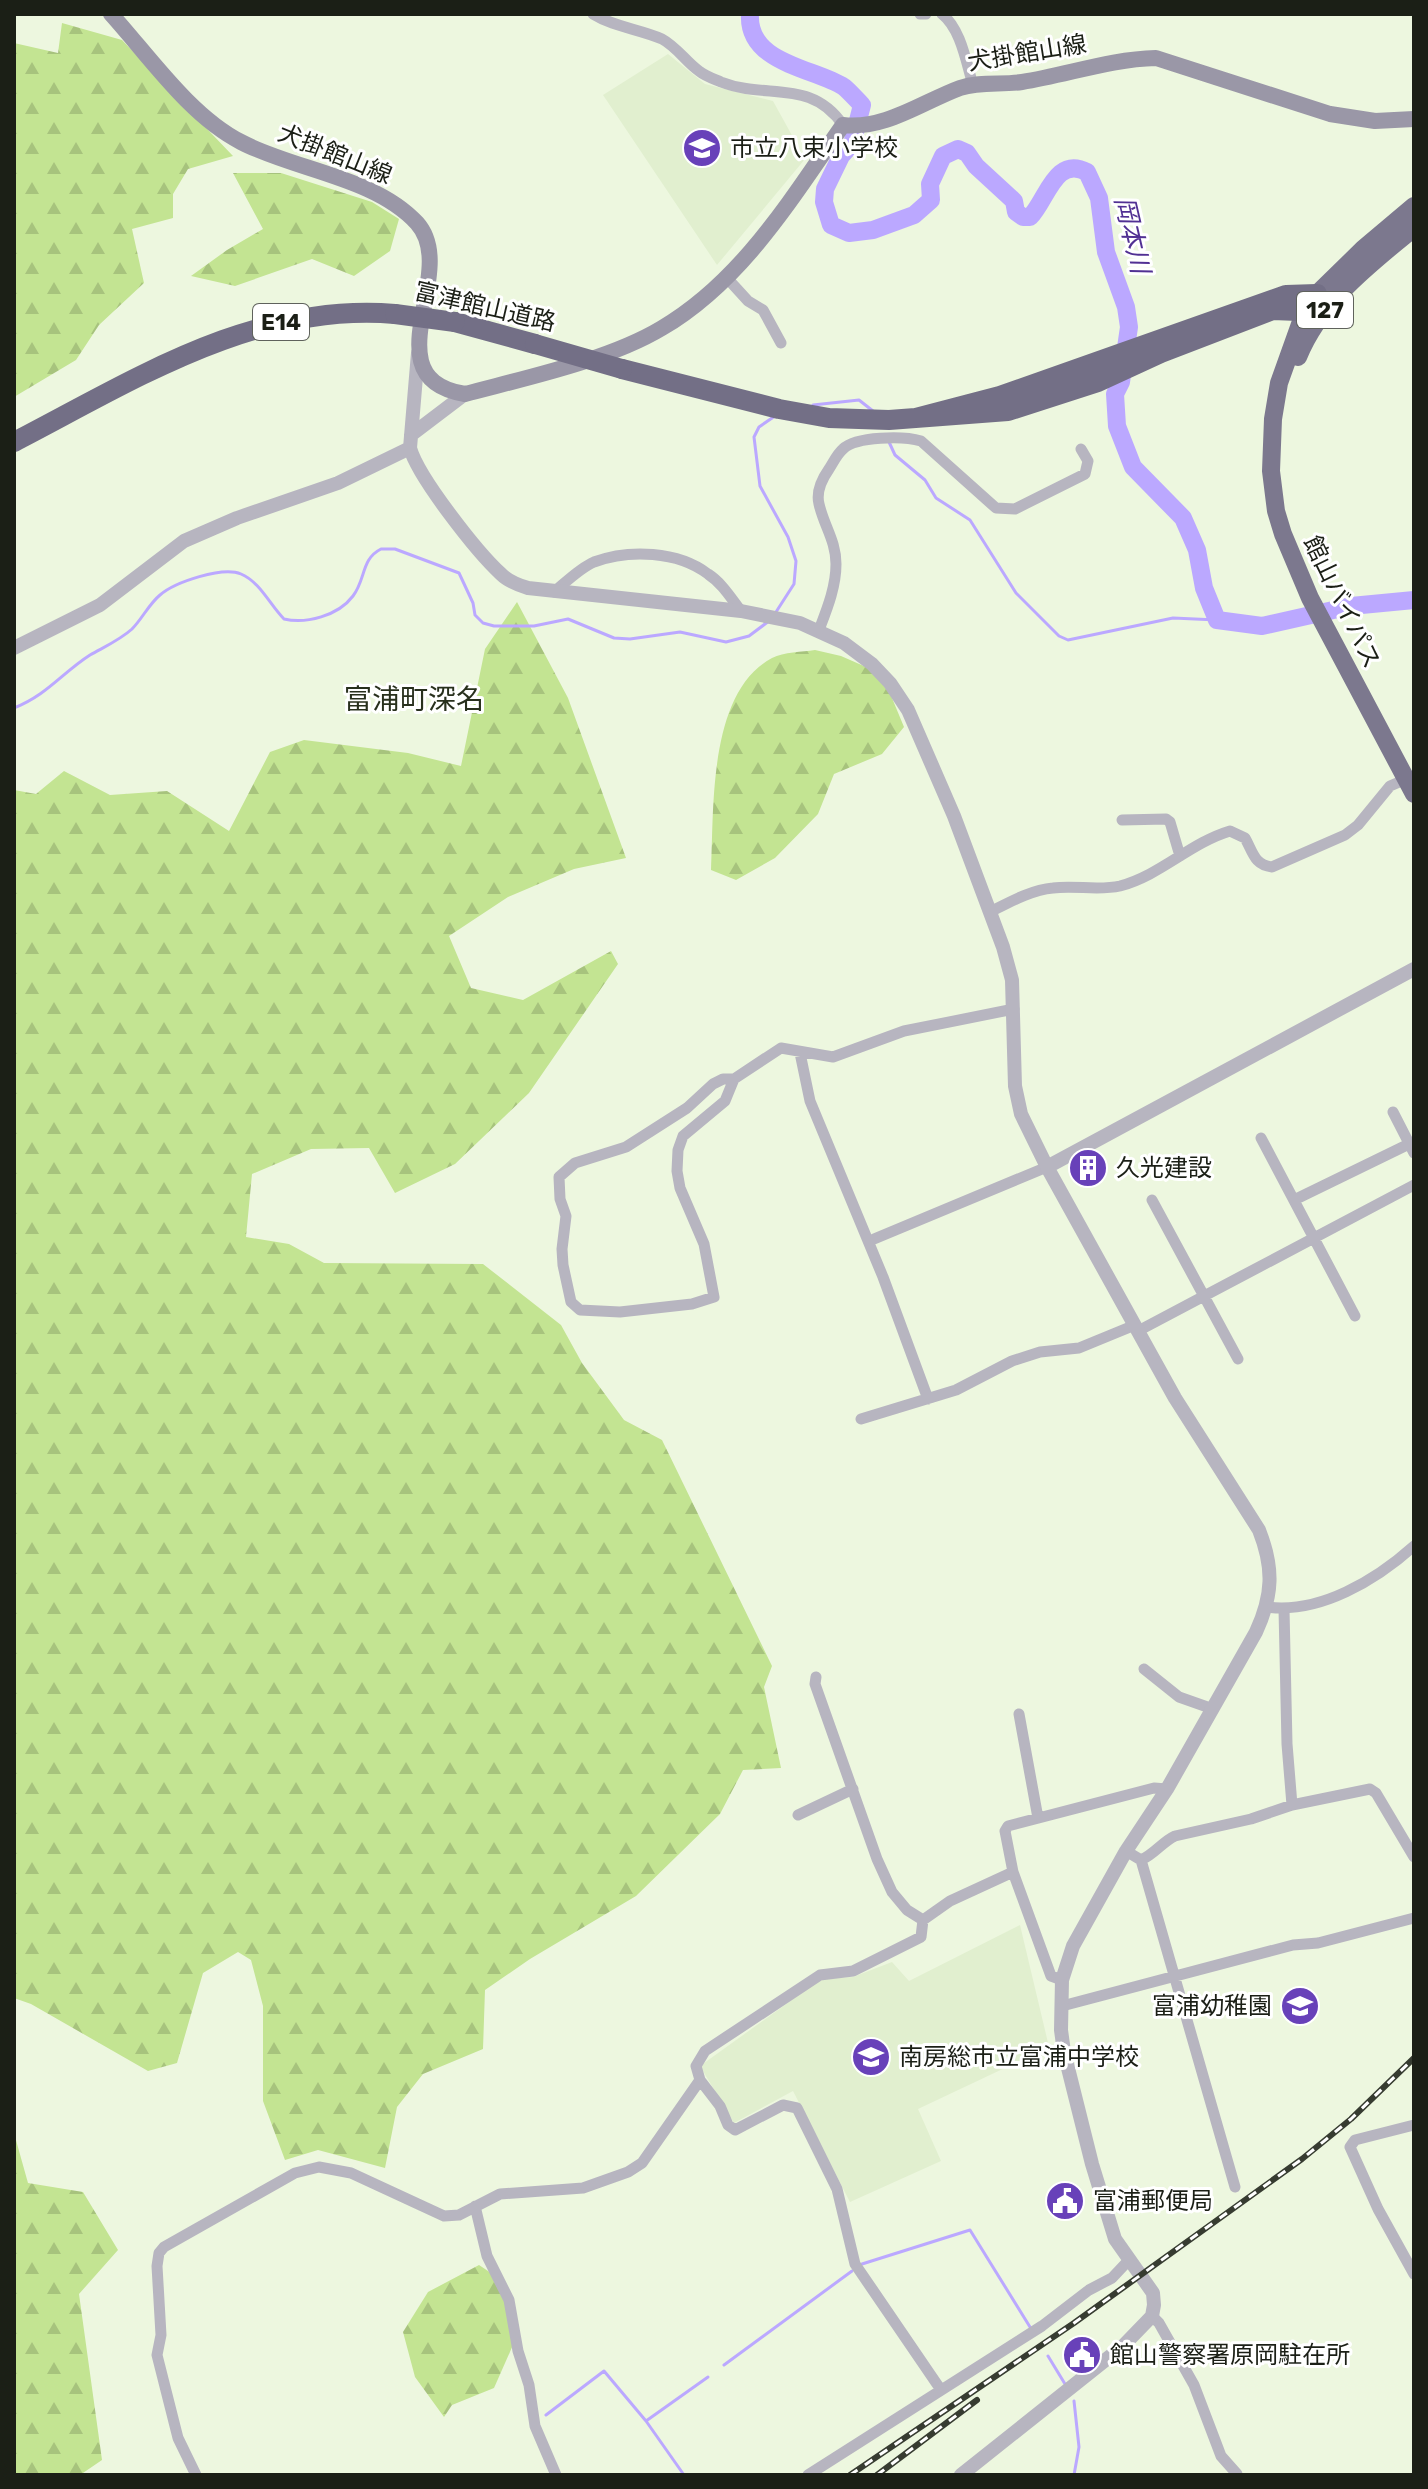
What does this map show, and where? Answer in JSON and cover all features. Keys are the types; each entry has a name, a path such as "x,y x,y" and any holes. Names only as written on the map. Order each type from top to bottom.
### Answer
{"highway":[{"name":"館山バイパス","path":"1411,782 1310,598 1283,534 1276,511 1271,471 1273,419 1315,306 1363,249 1414,206"},
{"name":"館山バイパス","path":"1315,306 1353,280 1414,228"},
{"name":"富津館山道路","path":"14,442 173,359 240,333 290,320 349,313 395,314 455,322 787,411 912,428 1000,396 1096,373 1274,298 1297,293 1315,306"}],"main road":[{"name":"犬掛館山線","path":"111,14 199,112 240,142 341,178 394,204 420,227 429,252 429,271 418,353"},
{"name":"犬掛館山線","path":"846,125 868,125 973,85 1017,83 1128,59 1156,58 1330,114 1375,121 1414,119"},
{"path":"418,353 425,372 438,385 451,392 465,394 572,363 649,335 680,316 727,278 773,224 846,125"}],"street":[{"path":"593,14 617,26 662,40 699,72 723,82 751,91 793,91 808,96 835,113 846,125"},
{"path":"942,14 951,21 956,31 973,85"},
{"path":"727,278 748,301 763,310 781,343"},
{"path":"418,353 410,441 413,460 453,517 501,575 528,588 741,611 800,623 844,643 872,664 890,683 908,710 954,816 1012,980 1015,1086 1021,1114 1047,1167 1175,1398 1259,1530 1269,1564 1267,1607 1213,1709 1167,1789 1126,1851 1073,1946 1062,1980 1064,2052 1092,2164 1115,2239 1153,2293 1152,2316 1123,2346 961,2475"},
{"path":"14,648 100,605 184,541 237,518 338,483 410,441 465,394"},
{"path":"819,630 831,598 836,567 835,544 819,504 818,493 823,478 842,450 851,443 880,440 912,428 921,441 996,508 1015,509 1085,474 1088,461 1081,449"},
{"path":"554,592 592,563 642,554 681,559 708,573 741,611"},
{"path":"990,912 1037,891 1055,887 1118,886 1136,881 1214,836 1230,831 1245,838 1254,859 1272,867 1345,835 1358,825 1390,786 1411,782"},
{"path":"1122,820 1166,819 1170,822 1180,856"},
{"path":"874,1239 1047,1167 1414,969"},
{"path":"734,1079 725,1101 683,1136 678,1150 680,1188 704,1244 714,1297 692,1304 620,1312 580,1310 571,1302 563,1265 566,1216 560,1199 559,1177 575,1163 626,1147 687,1108 713,1084 723,1079 734,1079 781,1048 833,1057 904,1031 1014,1009"},
{"path":"800,1053 810,1101 883,1277 928,1399"},
{"path":"1294,1200 1412,1149 1393,1112"},
{"path":"1261,1138 1355,1316"},
{"path":"861,1419 956,1390 1012,1361 1040,1352 1079,1348 1136,1328 1204,1296 1414,1185"},
{"path":"1152,1200 1238,1359"},
{"path":"1267,1607 1284,1609 1311,1604 1354,1588 1414,1546"},
{"path":"1284,1609 1287,1744 1292,1805"},
{"path":"1144,1669 1179,1697 1213,1709"},
{"path":"816,1677 815,1684 877,1859 892,1892 907,1910 923,1920"},
{"path":"1019,1714 1038,1818"},
{"path":"1062,1980 1051,1976 1044,1961 1013,1872 1005,1831 1008,1826 1038,1818 1154,1788 1167,1789"},
{"path":"798,1815 853,1789"},
{"path":"1141,1860 1154,1854 1175,1836 1251,1819 1292,1805 1370,1789 1376,1793 1414,1857"},
{"path":"1126,1851 1141,1860 1235,2187"},
{"path":"941,2390 855,2264 837,2189 797,2108 783,2105 735,2130 728,2125 720,2106 700,2080 696,2066 705,2051 820,1975 853,1971 921,1937 923,1920 950,1901 1013,1872"},
{"path":"1062,2006 1293,1945 1318,1943 1414,1918"},
{"path":"196,2475 178,2438 157,2355 161,2335 157,2266 159,2253 164,2247 295,2173 319,2167 351,2173 444,2216 459,2215 500,2194 583,2188 628,2172 642,2163 700,2080"},
{"path":"1414,2125 1355,2140 1350,2147 1378,2209 1414,2274"},
{"path":"475,2206 487,2256 509,2300 518,2351 529,2385 535,2426 556,2475"},
{"path":"808,2475 1042,2326 1089,2290 1112,2278 1128,2261"},
{"path":"1152,2316 1194,2385 1221,2456 1237,2474"}],"shaded area":[{"path":"668,54 705,84 773,101 805,159 717,265 603,95"},
{"name":"南房総市立富浦中学校","path":"1020,1925 1049,2047 918,2109 941,2161 850,2202 793,2091 734,2123 700,2066 821,1979 853,1977 892,1962 909,1981"}],"green space":[{"path":"62,23 122,40 233,156 188,169 173,194 173,218 132,229 144,283 99,325 76,360 14,397 14,43 58,53"},
{"path":"233,173 281,173 372,202 399,219 390,251 354,276 312,259 235,286 191,276 263,229"},
{"path":"517,602 568,698 626,858 574,869 508,897 449,936 471,988 523,1000 611,951 618,964 529,1093 455,1164 395,1193 369,1148 311,1149 252,1174 246,1237 289,1244 324,1263 483,1264 561,1325 582,1363 624,1420 662,1440 772,1666 764,1687 781,1768 743,1770 720,1814 636,1896 530,1959 485,1990 483,2049 423,2074 397,2107 385,2168 318,2150 285,2160 263,2101 263,2006 251,1960 238,1952 203,1973 177,2063 148,2071 31,2004 14,1998 14,790 36,794 64,771 110,795 167,791 229,831 270,752 304,740 408,753 461,766 485,649"},
{"path":"815,650 841,656 882,674 904,727 882,754 834,774 818,814 775,858 736,880 711,870 719,754 725,724 736,697 751,674 772,658"},
{"path":"14,2133 28,2183 83,2192 118,2250 79,2294 102,2460 80,2475 14,2475"},
{"path":"479,2265 503,2281 517,2336 494,2388 452,2405 444,2417 415,2377 403,2332 428,2292"}],"waterway":[{"name":"岡本川","path":"750,14 752,31 759,44 771,54 832,80 862,105 852,144 841,156 825,189 824,202 831,225 849,233 873,230 914,215 931,200 930,184 943,156 958,149 967,153 976,166 1014,201 1016,212 1023,217 1030,217 1059,174 1076,168 1087,172 1099,198 1106,252 1126,307 1129,327 1121,382 1115,394 1117,426 1133,467 1183,518 1197,550 1204,588 1217,620 1262,626 1351,606 1414,600"},
{"path":"813,405 859,400 873,411"},
{"path":"775,416 759,427 754,437 760,486 788,537 796,561 794,584 776,612"},
{"path":"889,442 895,455 925,480 936,498 970,520 1016,593 1059,636 1068,640 1173,618 1217,620"},
{"path":"14,708 36,697 80,662 127,633 156,599 176,585 211,574 233,572 248,578 259,588 284,619 312,619 347,603 357,590 370,558 381,549 395,549 459,573 473,603 475,615 483,623 494,626 534,626 568,619 614,638 630,639 680,632 726,642 749,636 769,621"},
{"path":"862,2264 970,2230 1030,2327"},
{"path":"724,2365 852,2271"},
{"path":"1048,2356 1065,2384"},
{"path":"546,2415 604,2371 646,2421 684,2475"},
{"path":"646,2421 708,2377"},
{"path":"1074,2401 1079,2447 1074,2475"}],"railway":[{"path":"850,2475 1074,2323 1302,2159 1351,2119 1414,2058"},
{"path":"877,2475 977,2400"}],"place":[{"name":"市立八束小学校","path":"702,148"},
{"name":"久光建設","path":"1088,1168"},
{"name":"富浦幼稚園","path":"1300,2006"},
{"name":"南房総市立富浦中学校","path":"871,2057"},
{"name":"富浦郵便局","path":"1065,2201"},
{"name":"館山警察署原岡駐在所","path":"1082,2355"}],"district":[{"name":"富浦町深名","path":"414,699"}]}
